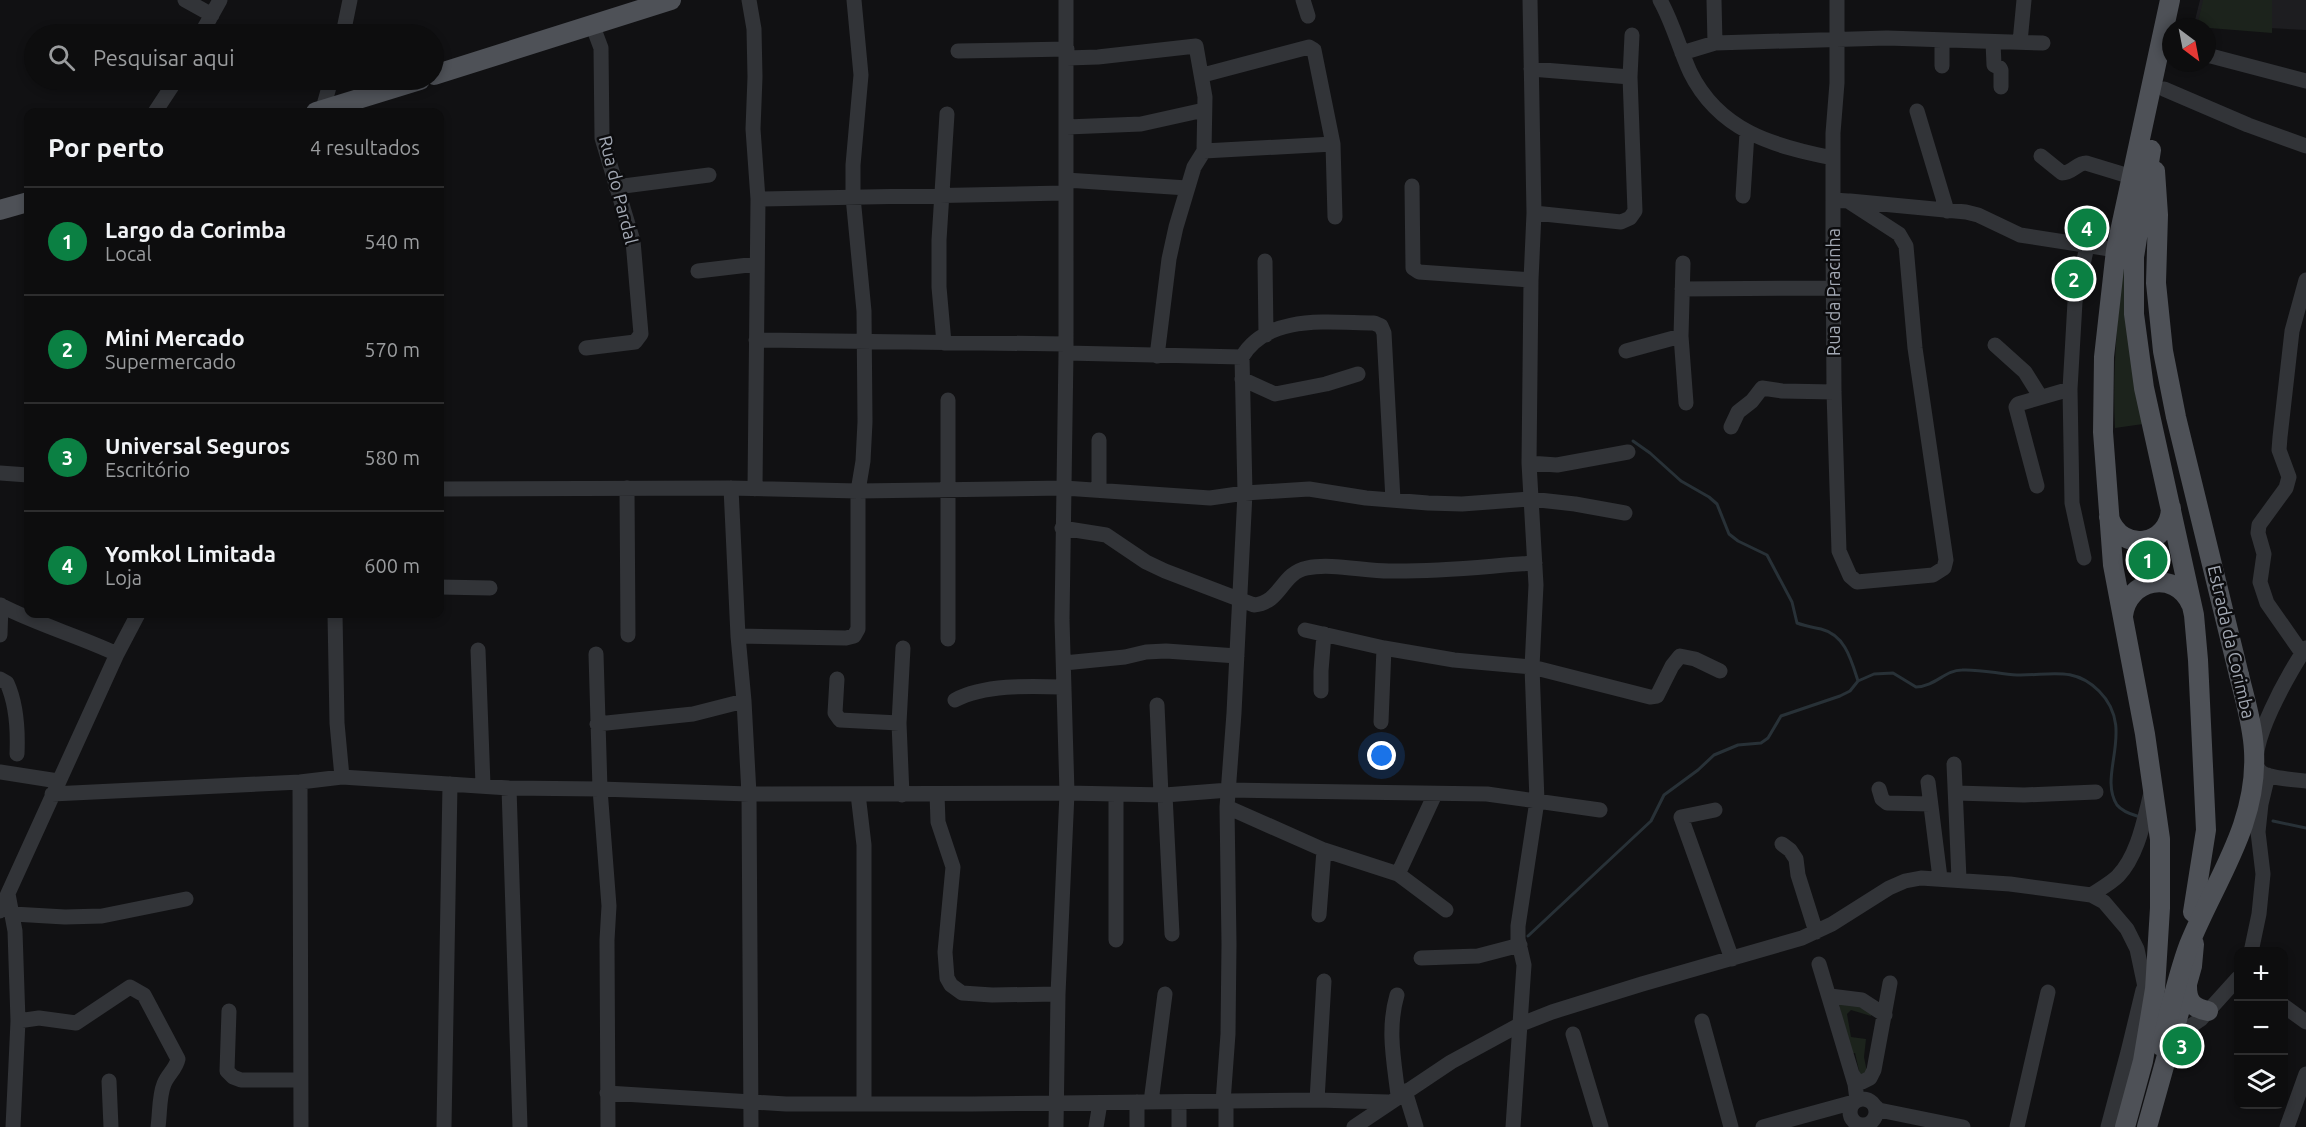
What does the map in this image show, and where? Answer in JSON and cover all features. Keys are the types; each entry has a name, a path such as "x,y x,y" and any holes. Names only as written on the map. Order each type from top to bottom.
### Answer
{"main road":[{"path":"444,72 671,0"},
{"path":"2112,1124 2140,1071 2151,1021 2160,908 2160,839 2145,734 2114,565 2108,515 2103,432 2104,357 2116,250 2170,0"},
{"path":"2178,18 2182,0"},
{"name":"Estrada da Corimba","path":"2167,72 2152,142 2134,257 2134,314 2144,388 2193,609 2198,660 2206,830 2193,912"},
{"path":"332,108 389,90"},
{"name":"Estrada da Corimba","path":"2147,1127 2189,945 2235,850 2251,803 2254,752 2251,726 2176,417 2163,351 2156,283 2158,215 2152,142"},
{"path":"0,210 24,203"},
{"path":"2108,515 2114,529 2122,536 2145,541 2157,536 2165,529 2170,519 2170,503"},
{"path":"2124,622 2124,610 2131,595 2139,587 2152,582 2166,582 2177,586 2185,594 2193,609"},
{"name":"Estrada da Corimba","path":"2138,1127 2187,986 2194,944"},
{"path":"2187,986 2190,1004 2208,1011"}],"street":[{"path":"185,0 212,15"},
{"path":"207,24 220,0"},
{"path":"345,24 350,0"},
{"path":"749,0 754,29 753,129 758,200 755,489"},
{"path":"738,636 846,638 854,636 858,629 858,491 863,461 865,422 862,283 853,197 853,165 861,75 854,0"},
{"path":"1056,1127 1058,994 1067,793 1062,528 1067,127 1066,0"},
{"path":"1303,0 1308,16"},
{"path":"1513,1127 1524,965 1518,939 1520,909 1537,801 1532,668 1536,585 1529,464 1534,213 1530,0"},
{"path":"1660,0 1692,75 1704,94 1723,114 1747,134 1796,151 1833,158"},
{"path":"1714,0 1715,43"},
{"name":"Rua da Pracinha","path":"1837,0 1838,40 1833,158 1841,200 1834,288 1834,392 1839,551 1853,580 1861,582 1933,574 1944,568 1946,560 1915,348 1906,246 1899,234 1841,200"},
{"path":"2020,42 2024,0"},
{"name":"Rua do Pardal","path":"586,348 635,342 641,334 633,241 602,138 602,57 592,24"},
{"path":"1534,213 1621,222 1630,218 1635,211 1630,77 1632,35"},
{"path":"1682,53 1715,43 1887,38 2043,43"},
{"path":"1942,40 1942,66"},
{"path":"1993,42 1992,58 1994,65 2001,70 2001,87"},
{"path":"958,51 1067,53 1098,57 1196,46 1203,75 1204,151 1194,167 1187,188 1169,259 1157,356"},
{"path":"1203,75 1309,47 1314,50 1333,144 1335,217"},
{"path":"2216,57 2306,81"},
{"path":"1531,69 1630,77"},
{"path":"2164,89 2248,125 2306,146"},
{"path":"158,108 169,90"},
{"path":"321,108 328,90"},
{"path":"1067,127 1140,124 1204,110"},
{"path":"1917,111 1947,211"},
{"path":"944,343 939,287 940,196 947,114"},
{"path":"1743,196 1747,134"},
{"path":"1204,151 1333,144"},
{"path":"2041,156 2062,173 2086,163 2132,177"},
{"path":"616,188 709,175"},
{"path":"1412,186 1413,268 1419,272 1531,279"},
{"path":"758,200 940,196 1065,187 1187,188"},
{"path":"1841,200 1966,212 1978,215 2020,235 2116,250"},
{"path":"2084,558 2072,503 2070,389 2075,302 2088,246"},
{"path":"1265,261 1266,335"},
{"path":"1683,263 1681,336 1686,403"},
{"path":"698,271 757,264"},
{"path":"2306,280 2292,331 2280,437 2279,450 2289,477 2286,488 2259,525 2258,533 2264,554 2260,582 2262,594 2304,650 2273,704 2255,757 2260,771 2268,775 2306,782"},
{"path":"1682,289 1834,288"},
{"path":"1226,1127 1224,1102 1228,1034 1229,944 1227,807 1245,493 1242,357 1247,348 1276,329 1306,323 1374,323 1381,326 1384,333 1393,500"},
{"path":"1626,351 1681,336"},
{"path":"756,340 864,340 1065,349 1157,356 1242,357"},
{"path":"1995,345 2025,372 2040,396"},
{"path":"1242,380 1275,394 1326,384 1358,374"},
{"path":"1731,427 1738,412 1752,401 1762,388 1782,391 1834,392"},
{"path":"2037,486 2015,412 2018,404 2070,389"},
{"path":"948,400 948,639"},
{"path":"1099,440 1099,490"},
{"path":"1529,464 1557,465 1628,452"},
{"path":"0,473 24,475"},
{"path":"627,488 628,635"},
{"path":"731,488 749,794 751,1127"},
{"path":"444,489 731,488 858,491 1064,488 1195,498 1310,489 1366,498 1462,504 1530,499 1625,513"},
{"path":"1062,528 1106,535 1165,572 1254,605 1270,601 1296,572 1307,568 1410,571 1535,563"},
{"path":"444,587 490,588"},
{"path":"0,634 0,605 24,616"},
{"path":"28,618 76,635 117,654"},
{"path":"13,1127 18,1021 7,913 8,894 117,654 136,618"},
{"path":"335,618 342,777"},
{"path":"1305,630 1384,648 1454,660 1532,668 1650,697 1657,696 1672,666 1680,656 1695,659 1720,671"},
{"path":"1321,691 1324,634"},
{"path":"902,795 899,723 903,648"},
{"path":"1381,722 1384,648"},
{"path":"478,650 483,785"},
{"path":"1064,663 1114,659 1146,652 1166,651 1237,656"},
{"path":"596,654 600,789 609,906 608,1127"},
{"path":"0,679 7,683 15,708 18,754"},
{"path":"837,679 836,713 840,720 899,723"},
{"path":"955,700 967,694 993,690 1029,686 1064,687"},
{"path":"597,724 693,714 744,701"},
{"path":"1157,705 1172,934"},
{"path":"1954,764 1959,879"},
{"path":"0,772 55,788 300,782 342,777 509,788 749,794 1163,795 1229,790 1487,794 1600,810"},
{"path":"2252,947 2259,914 2263,874 2258,832 2261,804 2268,775"},
{"path":"300,782 301,1127"},
{"path":"1928,782 1940,878"},
{"path":"444,1127 450,784"},
{"path":"2091,895 2117,877 2126,867 2141,830 2153,787"},
{"path":"509,788 520,1127"},
{"path":"1879,789 1882,799 1887,803 1930,804"},
{"path":"1956,793 2024,795 2096,792"},
{"path":"858,794 864,845 864,1103"},
{"path":"937,794 938,822 953,867 945,952 945,967 951,985 962,993 1058,994"},
{"path":"1398,874 1435,794"},
{"path":"1116,795 1116,940"},
{"path":"1227,807 1324,850 1398,874 1446,910"},
{"path":"1715,810 1681,817 1732,959"},
{"path":"1782,844 1796,859 1798,875 1816,932"},
{"path":"1318,915 1324,850"},
{"path":"1354,1127 1397,1096 1451,1062 1519,1025 1587,1001 1788,943 1832,924 1905,881 1921,878 1959,879 2091,895 2104,902 2127,929 2137,949 2145,979 2151,1021"},
{"path":"7,913 65,917 102,916 186,898"},
{"path":"2112,1124 2160,908"},
{"path":"1421,958 1478,956 1520,945"},
{"path":"1819,963 1851,1074 1864,1102 1876,1116 1863,1126"},
{"path":"1317,1100 1324,981"},
{"path":"1890,983 1868,1093 1864,1102 1850,1110 1851,1119 1854,1123 1863,1126 1892,1122 1916,1127"},
{"path":"2167,1042 2193,1026 2234,983"},
{"path":"18,1021 39,1018 76,1023 130,987 144,995 178,1059 177,1066 165,1081 158,1127"},
{"path":"2017,1127 2048,992"},
{"path":"1137,1127 1165,994"},
{"path":"1397,995 1392,1011 1390,1032 1397,1096 1416,1127"},
{"path":"1830,996 1862,1000 1885,1015"},
{"path":"2208,1011 2234,999"},
{"path":"2288,1009 2306,1022"},
{"path":"229,1011 227,1071 233,1077 241,1080 300,1080"},
{"path":"1702,1021 1731,1127"},
{"path":"1573,1034 1601,1127"},
{"path":"1851,1074 1856,1080 1862,1082 1870,1078 1874,1070"},
{"path":"2287,1127 2306,1074"},
{"path":"109,1081 111,1127"},
{"path":"607,1093 786,1104 1224,1102 1397,1096"},
{"path":"1179,1102 1179,1127"},
{"path":"1763,1127 1864,1102 1879,1110 1963,1127"},
{"path":"1096,1127 1100,1103"}],"shaded area":[{"path":"2200,0 2306,0 2306,30 2216,25 2216,18 2196,18"},
{"path":"2203,0 2272,0 2272,33 2216,29 2216,18 2199,18"},
{"path":"2125,252 2143,424 2115,428 2115,362"},
{"path":"1839,1004 1862,1005 1872,1014 1871,1016 1851,1010 1847,1014 1851,1037 1866,1039 1864,1057 1867,1072 1860,1075 1855,1053 1850,1053"}],"waterway":[{"path":"1633,441 1681,481 1717,504 1729,534 1767,555 1792,602 1797,623 1821,629 1836,637 1846,649 1858,681"},
{"path":"1528,936 1651,821 1664,795 1714,755 1738,745 1761,743 1768,738 1781,716 1840,696 1850,691 1858,681 1874,674 1893,673 1916,687 1962,670 2017,675 2060,674 2080,678 2099,691 2110,706 2115,720 2116,736 2111,779 2112,793 2119,807 2137,816"},
{"path":"2273,821 2306,828"}],"place":[{"name":"Yomkol Limitada","path":"2087,228"},
{"name":"Mini Mercado","path":"2074,279"},
{"name":"Largo da Corimba","path":"2148,560"},
{"name":"Universal Seguros","path":"2182,1046"}]}
